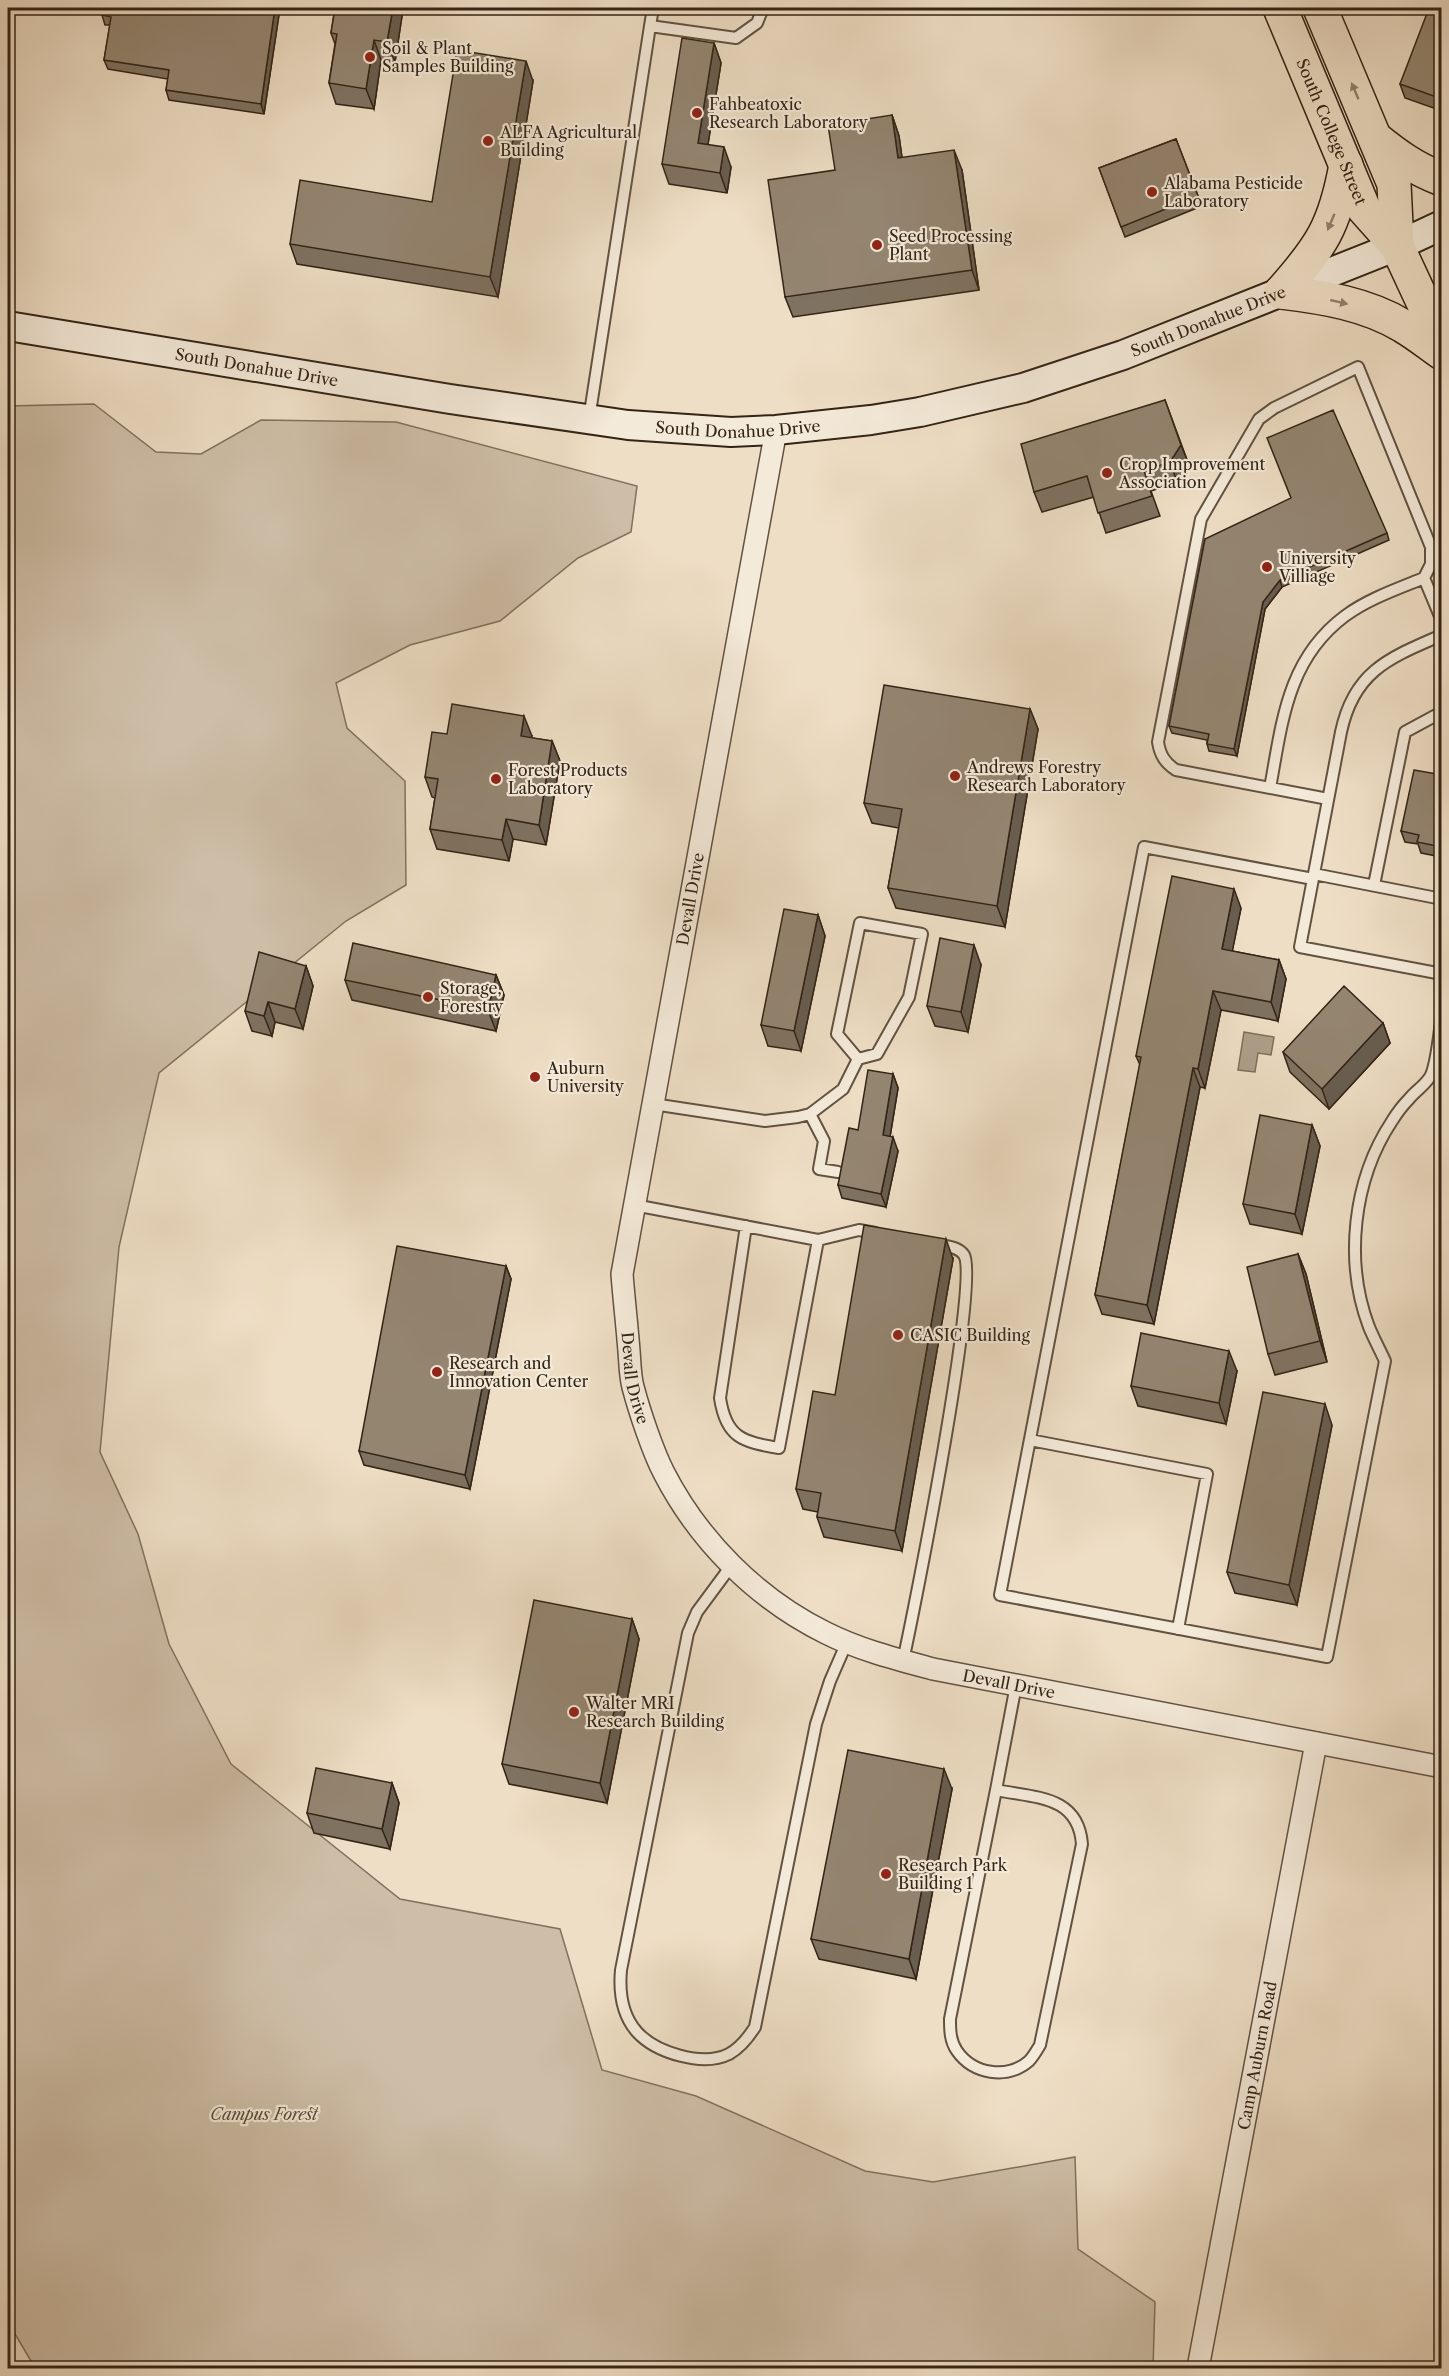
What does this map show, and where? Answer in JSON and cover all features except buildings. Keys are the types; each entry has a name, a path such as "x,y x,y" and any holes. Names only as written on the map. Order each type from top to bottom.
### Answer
{"main road":[{"name":"South College Street","path":"1280,8 1364,209 1397,246 1442,343"},
{"name":"South College Street","path":"1320,8 1394,184 1397,246"},
{"path":"1374,138 1400,159 1421,171 1442,179"},
{"path":"1281,292 1311,258 1325,236 1334,217 1346,165"},
{"path":"1281,292 1316,296 1374,311 1403,326 1442,353"}],"street":[{"name":"South Donahue Drive","path":"8,326 438,398 628,425 731,432 776,430 872,420 920,412 1023,388 1123,355 1397,246 1442,225"},
{"name":"Devall Drive","path":"776,430 621,1274 633,1385 662,1470 702,1531 731,1566 775,1602 806,1622 874,1653 933,1669 1442,1767"},
{"name":"Camp Auburn Road","path":"1198,2368 1316,1743"}],"lane":[{"path":"589,419 653,8"},
{"path":"650,26 736,38 757,23 764,8"},
{"path":"1270,788 1288,694 1298,671 1314,646 1346,616 1366,603 1424,578 1431,564 1431,547 1358,367 1274,408 1259,418 1202,519 1158,742 1165,761 1176,770 1270,788 1328,799"},
{"path":"1424,578 1442,621"},
{"path":"1442,635 1394,656 1380,665 1362,682 1345,712 1300,946 1442,974"},
{"path":"1374,885 1405,732 1442,712"},
{"path":"1442,899 1374,885 1313,877 1144,847 1000,1595 1327,1658 1385,1361 1369,1328 1361,1300 1355,1260 1356,1222 1364,1181 1377,1148 1408,1099 1431,1076 1442,1017"},
{"path":"653,1104 765,1121 810,1114 843,1089 858,1059 877,1054 909,997 922,934 860,923 837,1034 858,1059"},
{"path":"810,1114 824,1141 819,1169 838,1173"},
{"path":"634,1205 818,1240 859,1230 891,1236"},
{"path":"746,1226 720,1398 723,1417 734,1434 752,1443 779,1448 818,1240"},
{"path":"903,1661 936,1493 963,1319 968,1267 963,1254 955,1248 923,1242"},
{"path":"1030,1440 1208,1474 1178,1629"},
{"path":"731,1566 697,1612 688,1633 621,1970 620,1984 625,2010 638,2032 661,2049 689,2057 716,2058 739,2047 755,2027 816,1724 847,1642"},
{"path":"1442,1643 1442,1666"},
{"path":"996,1790 1048,1800 1065,1807 1073,1814 1078,1824 1082,1844 1040,2045 1029,2061 1014,2070 996,2073 980,2070 966,2061 956,2050 950,2035 950,2019 1016,1685"}],"green space":[{"name":"Campus Forest","path":"94,404 156,452 201,454 261,420 396,422 637,486 631,532 578,558 500,621 410,645 336,683 347,728 405,781 406,885 346,921 159,1073 119,1247 100,1452 138,1534 169,1644 231,1764 400,1899 560,1929 602,2070 696,2096 865,2171 933,2182 1075,2157 1078,2249 1155,2302 1153,2368 35,2368 8,2322 8,406"}],"shaded area":[{"path":"1244,1032 1274,1037 1271,1055 1258,1053 1255,1072 1238,1070"}],"place":[{"name":"Soil & Plant Samples Building","path":"370,57"},
{"name":"Fahbeatoxic Research Laboratory","path":"697,113"},
{"name":"ALFA Agricultural Building","path":"488,141"},
{"name":"Alabama Pesticide Laboratory","path":"1152,192"},
{"name":"Seed Processing Plant","path":"877,245"},
{"name":"Crop Improvement Association","path":"1107,473"},
{"name":"University Villiage","path":"1267,567"},
{"name":"Andrews Forestry Research Laboratory","path":"955,776"},
{"name":"Forest Products Laboratory","path":"496,779"},
{"name":"Storage, Forestry","path":"428,997"},
{"name":"Auburn University","path":"535,1077"},
{"name":"CASIC Building","path":"898,1335"},
{"name":"Research and Innovation Center","path":"437,1372"},
{"name":"Walter MRI Research Building","path":"574,1712"},
{"name":"Research Park Building 1","path":"886,1874"}]}
